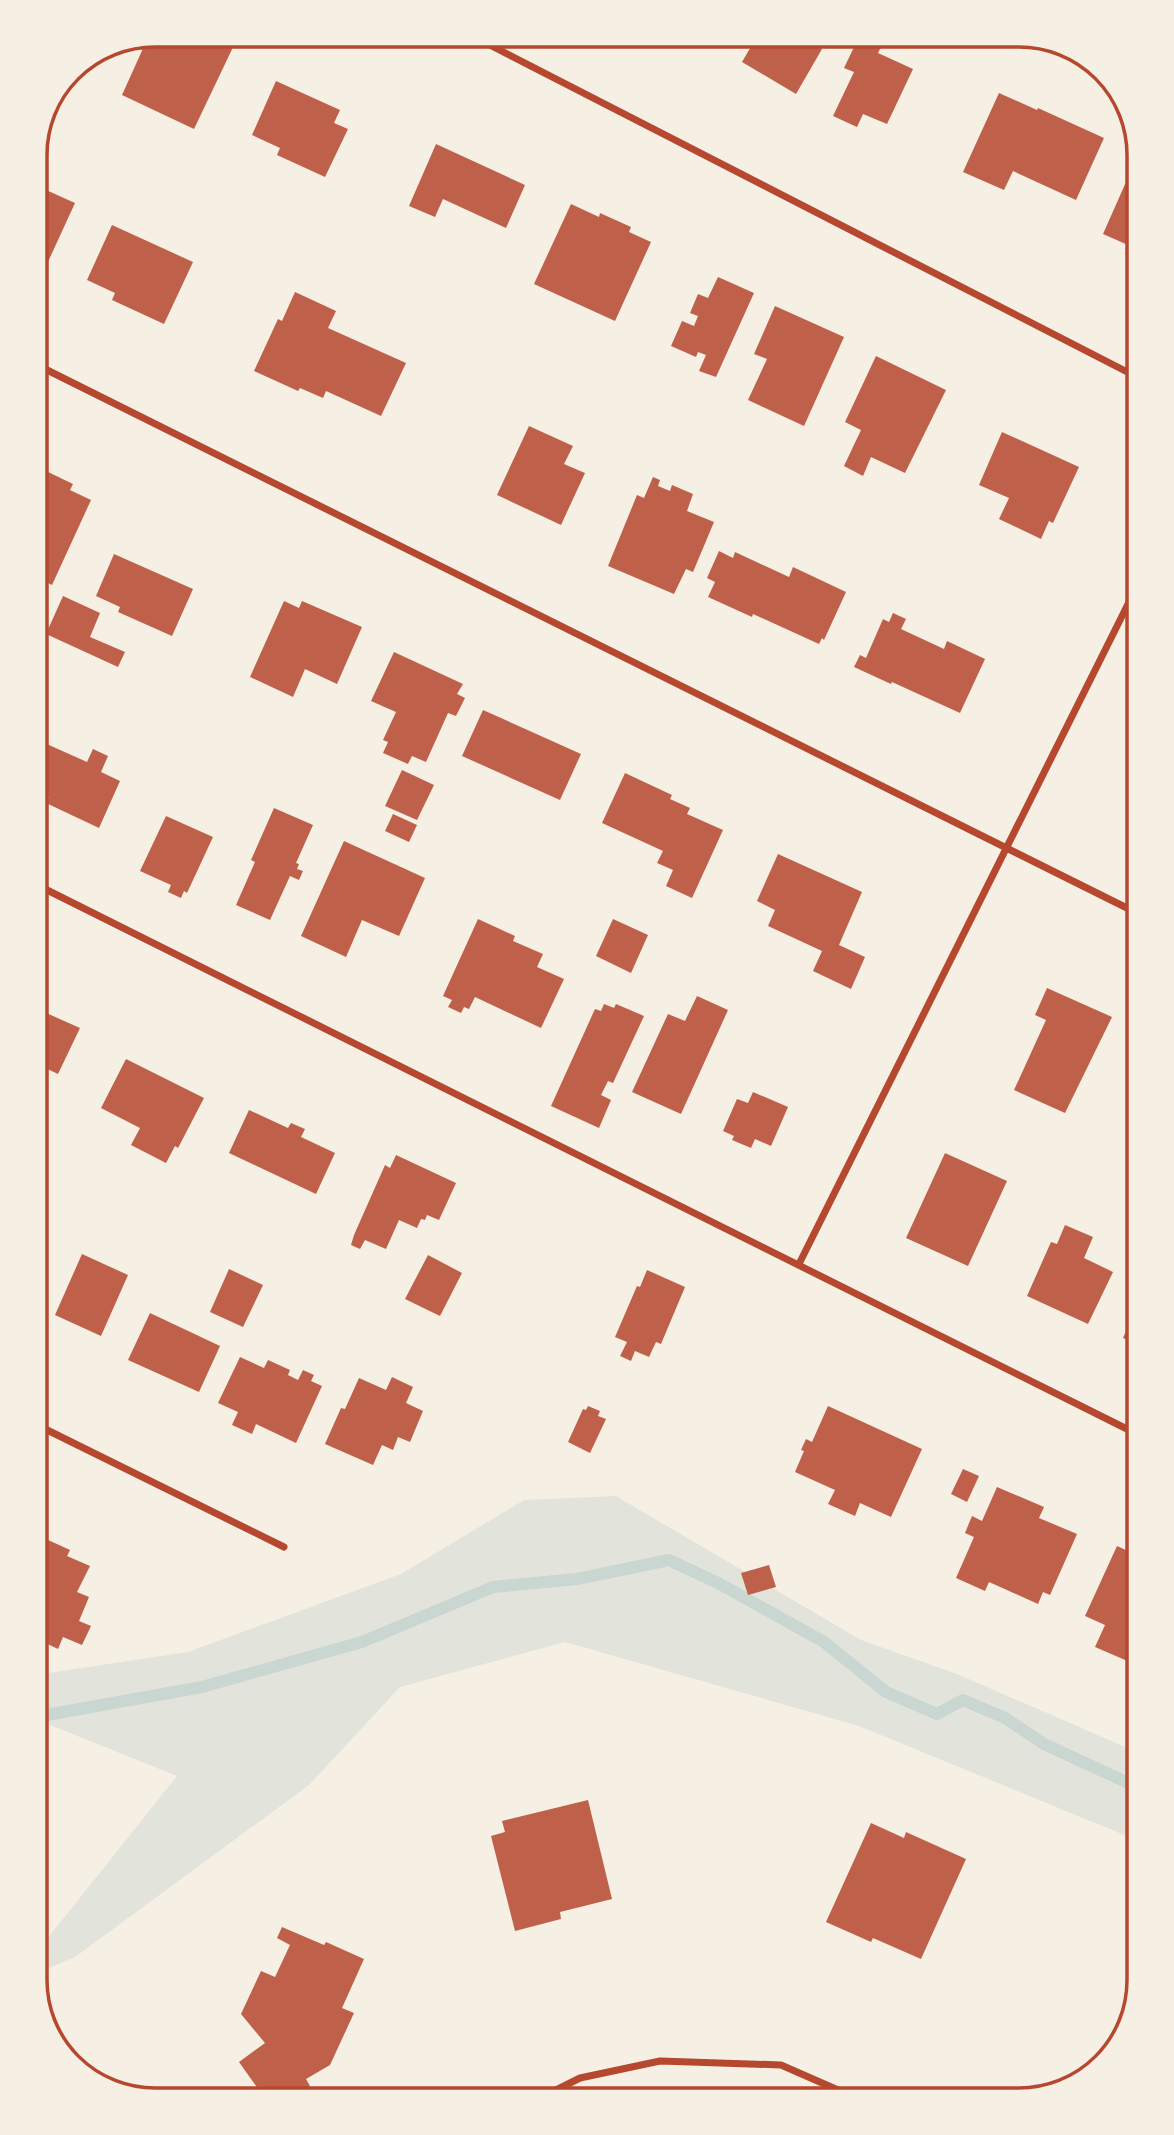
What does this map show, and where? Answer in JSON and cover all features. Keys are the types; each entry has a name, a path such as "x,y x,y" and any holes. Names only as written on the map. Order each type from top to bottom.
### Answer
{"street":[{"path":"494,47 1127,372"},
{"path":"47,370 1127,908"},
{"path":"799,1264 1127,606"},
{"path":"47,890 1127,1429"},
{"path":"47,1430 284,1547"},
{"path":"560,2088 580,2078 660,2061 781,2065 834,2088"}],"shaded area":[{"path":"616,1496 861,1640 957,1674 1127,1748 1127,1836 859,1726 565,1642 400,1687 309,1785 75,1957 47,1969 47,1939 177,1776 47,1724 47,1673 188,1652 401,1574 524,1500"}],"building":[{"path":"233,47 194,129 122,95 143,48"},
{"path":"751,47 822,49 796,94 742,62"},
{"path":"854,47 881,47 878,53 913,69 887,124 863,114 857,127 833,116 854,72 844,68"},
{"path":"276,81 340,110 334,123 348,129 325,177 277,155 280,148 252,135"},
{"path":"999,93 1104,138 1076,200 1013,171 1004,190 963,172"},
{"path":"436,144 525,185 506,228 443,199 435,217 409,206"},
{"path":"1127,182 1127,245 1103,234"},
{"path":"47,190 75,203 47,264"},
{"path":"571,204 599,217 600,213 631,227 629,232 651,242 615,321 534,284"},
{"path":"112,225 193,262 164,324 112,300 115,293 87,280"},
{"path":"718,277 754,293 716,377 699,371 706,355 698,352 696,357 671,346 682,321 694,326 698,316 690,313 698,294 708,298"},
{"path":"295,292 336,311 328,328 406,363 381,416 326,391 323,398 300,388 298,391 254,371 278,319 282,321"},
{"path":"775,306 844,337 804,426 748,400 767,359 754,354"},
{"path":"876,356 946,390 905,473 871,457 863,476 844,466 861,430 845,422"},
{"path":"529,426 573,446 564,464 585,473 561,525 497,495"},
{"path":"1002,432 1079,467 1053,523 1049,521 1041,539 999,519 1009,498 979,485"},
{"path":"47,471 73,484 70,490 91,500 52,585 47,583"},
{"path":"653,477 660,480 658,486 670,491 672,485 693,494 687,511 714,522 693,572 686,569 674,594 608,566 637,495 644,498"},
{"path":"719,551 733,558 735,552 789,577 793,567 846,592 824,640 822,638 819,644 708,597 715,582 707,578"},
{"path":"114,554 193,589 172,636 118,612 120,607 96,596"},
{"path":"63,596 100,613 90,637 125,652 118,667 47,634"},
{"path":"284,601 299,608 302,601 362,627 337,684 305,669 293,697 250,677"},
{"path":"893,613 906,619 901,629 944,649 947,641 985,659 960,713 854,667 860,655 866,658 883,619 889,622"},
{"path":"394,652 463,684 457,694 465,698 456,716 448,713 426,762 412,756 408,764 383,753 388,742 383,740 396,712 371,701"},
{"path":"483,710 581,754 560,800 462,756"},
{"path":"47,744 87,762 93,749 108,756 101,772 120,781 99,828 47,803"},
{"path":"402,770 434,785 417,820 385,806"},
{"path":"625,773 672,795 670,799 690,808 687,814 723,830 692,898 666,886 673,870 657,863 663,851 602,823"},
{"path":"274,808 313,825 296,863 299,864 297,869 303,871 299,880 290,876 270,920 236,905 255,862 251,860"},
{"path":"393,814 417,825 409,842 385,831"},
{"path":"166,816 213,837 187,893 184,891 181,898 168,892 171,885 140,871"},
{"path":"344,841 425,878 399,936 362,920 346,957 301,936"},
{"path":"778,854 862,892 839,945 865,957 851,989 813,971 822,951 768,926 775,910 757,901"},
{"path":"478,919 515,936 513,941 543,954 537,967 564,979 541,1028 475,997 469,1009 464,1007 461,1013 448,1007 452,1000 443,996"},
{"path":"613,919 648,935 631,973 596,956"},
{"path":"1047,988 1112,1017 1065,1113 1014,1090 1046,1020 1035,1015"},
{"path":"697,996 728,1010 681,1114 632,1092 668,1014 685,1021"},
{"path":"604,1004 614,1008 616,1004 644,1016 613,1083 608,1081 601,1095 611,1100 599,1128 551,1106 595,1009 601,1011"},
{"path":"47,1013 80,1028 58,1074 47,1069"},
{"path":"126,1059 204,1098 178,1148 175,1146 166,1163 131,1145 140,1128 101,1108"},
{"path":"753,1092 788,1107 771,1146 755,1139 751,1148 732,1140 734,1136 723,1131 737,1099 748,1103"},
{"path":"249,1110 288,1128 291,1123 305,1129 301,1137 335,1153 316,1194 229,1153"},
{"path":"945,1153 1007,1181 968,1266 906,1238"},
{"path":"396,1155 456,1183 439,1220 427,1215 425,1220 421,1219 417,1228 399,1220 386,1249 365,1240 360,1249 351,1245 354,1235 385,1165 390,1168"},
{"path":"1065,1225 1093,1237 1084,1258 1113,1272 1088,1324 1027,1296 1051,1242 1057,1244"},
{"path":"82,1254 128,1275 101,1336 55,1315"},
{"path":"428,1255 462,1273 440,1316 405,1299"},
{"path":"229,1269 263,1285 243,1327 210,1312"},
{"path":"647,1270 685,1287 661,1344 656,1342 649,1357 635,1351 631,1361 620,1356 627,1342 615,1337 637,1286 640,1287"},
{"path":"150,1313 220,1346 199,1392 128,1360"},
{"path":"240,1357 264,1368 268,1360 290,1370 288,1375 298,1380 303,1370 314,1375 311,1381 322,1386 296,1443 256,1424 252,1434 232,1425 238,1412 218,1403"},
{"path":"392,1377 413,1387 406,1403 423,1411 410,1442 398,1437 393,1450 382,1445 373,1465 325,1444 341,1408 345,1409 359,1378 386,1390"},
{"path":"588,1406 600,1411 598,1416 606,1419 590,1453 568,1442 583,1409 586,1410"},
{"path":"828,1406 922,1449 891,1517 860,1503 855,1516 828,1504 835,1490 795,1472 806,1439 812,1442"},
{"path":"963,1469 979,1476 967,1502 951,1494"},
{"path":"997,1487 1044,1507 1039,1518 1077,1534 1050,1595 1043,1592 1038,1604 989,1582 985,1591 956,1578 974,1537 965,1533 972,1516 982,1521"},
{"path":"47,1539 70,1550 67,1556 90,1566 77,1592 89,1597 79,1621 91,1626 82,1645 63,1637 58,1649 47,1644"},
{"path":"1117,1546 1127,1551 1127,1661 1095,1647 1105,1625 1085,1616"},
{"path":"769,1565 776,1587 748,1595 741,1573"},
{"path":"588,1800 612,1899 560,1912 561,1919 515,1931 491,1836 505,1832 502,1821"},
{"path":"871,1823 904,1838 906,1832 966,1859 921,1959 873,1938 871,1942 826,1922"},
{"path":"282,1927 364,1959 342,2008 354,2013 330,2065 306,2079 310,2086 307,2088 257,2088 239,2062 265,2043 241,2014 261,1971 275,1977 290,1945 277,1938"}],"waterway":[{"path":"47,1715 202,1687 362,1642 493,1587 577,1579 669,1560 720,1584 824,1642 886,1692 937,1714 963,1700 1005,1718 1044,1744 1127,1782"}]}
